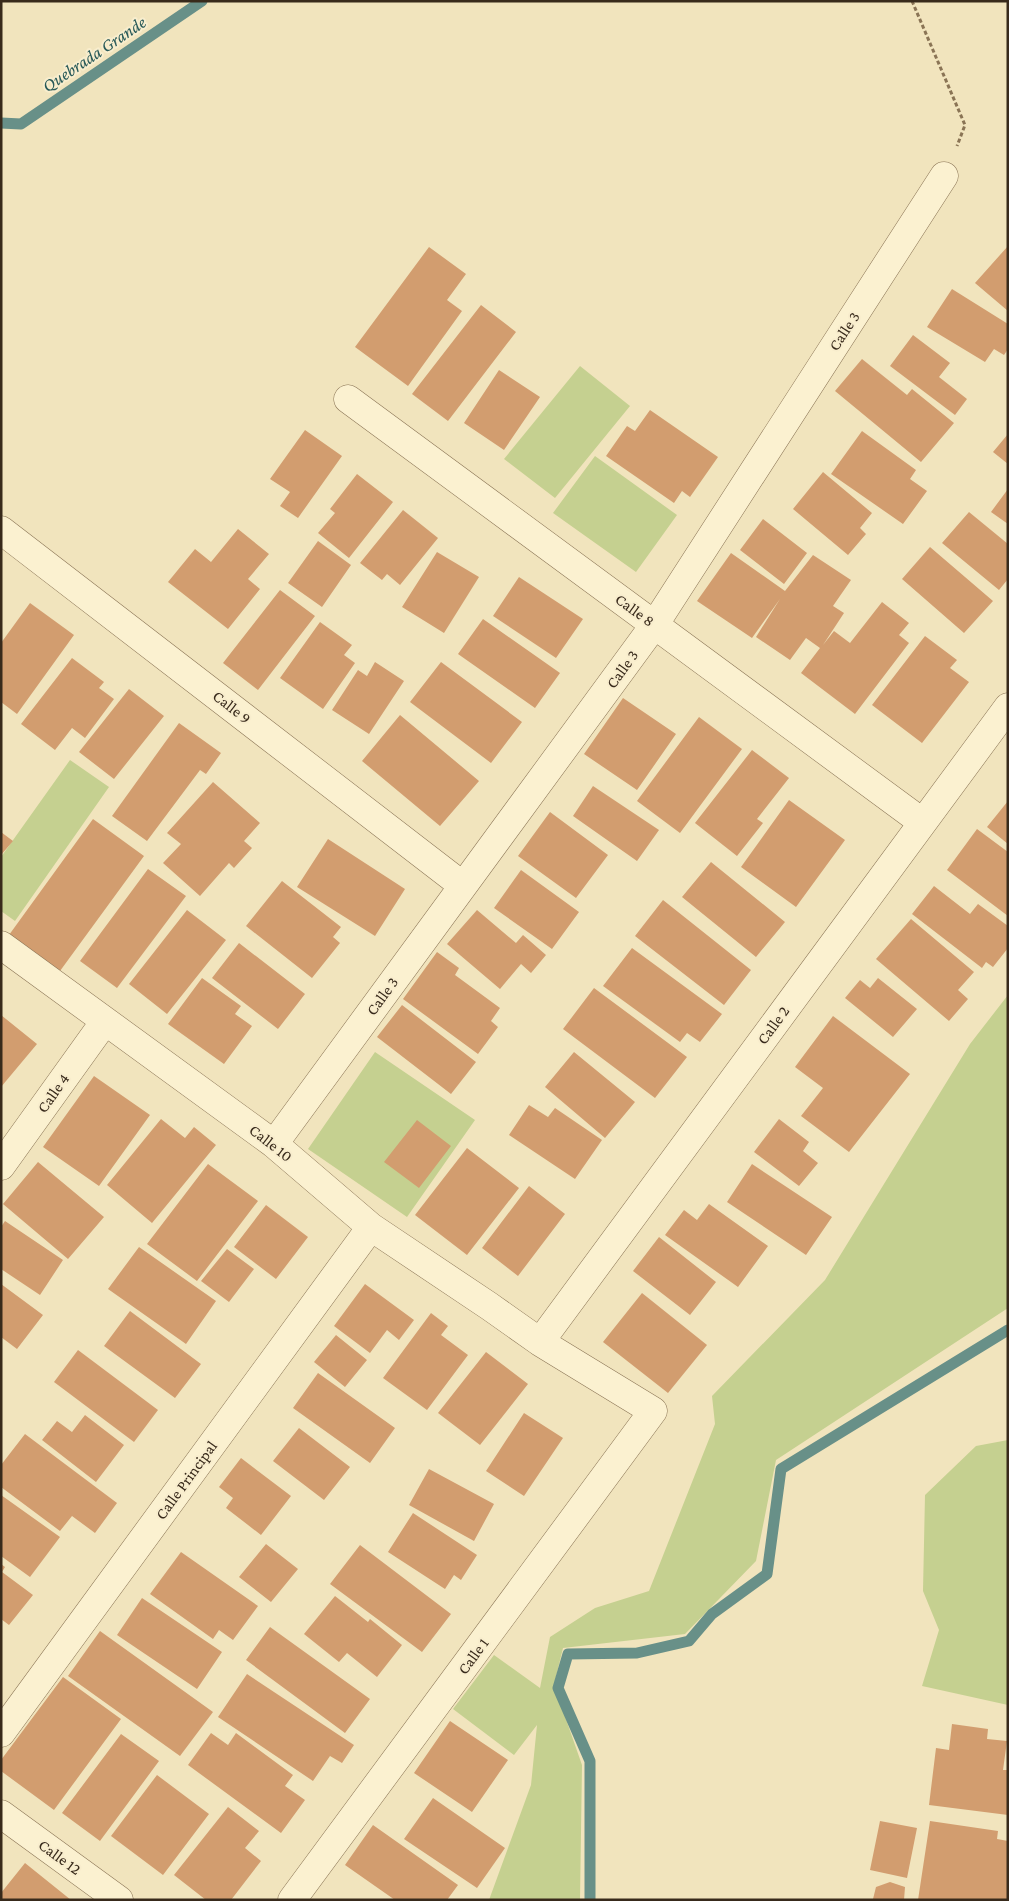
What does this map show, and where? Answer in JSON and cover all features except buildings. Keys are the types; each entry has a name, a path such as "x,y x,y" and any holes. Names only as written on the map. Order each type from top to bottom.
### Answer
{"street":[{"name":"Calle 3","path":"274,1144 655,624 944,176"},
{"name":"Calle 8","path":"348,399 922,822"},
{"name":"Calle 9","path":"1,530 462,885"},
{"name":"Calle 2","path":"540,1342 1008,707"},
{"name":"Calle 10","path":"1,945 274,1144 371,1227 540,1342 653,1411"},
{"name":"Calle 4","path":"1,1166 105,1021"},
{"name":"Calle Principal","path":"1,1733 371,1227"},
{"name":"Calle 1","path":"292,1900 653,1411"},
{"name":"Calle 12","path":"1,1814 119,1900"}],"path":[{"path":"912,1 966,125 944,176"}],"green space":[{"path":"580,366 630,406 555,498 504,459"},
{"path":"595,456 677,515 636,572 553,513"},
{"path":"70,760 109,787 15,921 1,911 1,857"},
{"path":"1008,995 1008,1308 776,1460 756,1561 685,1634 563,1648 554,1685 582,1765 580,1900 489,1900 531,1785 537,1725 514,1755 453,1709 494,1655 540,1688 550,1637 595,1608 649,1591 715,1424 712,1396 825,1280 970,1044"},
{"path":"375,1052 475,1120 407,1217 308,1149"},
{"path":"1008,1440 1008,1705 922,1686 939,1630 923,1591 925,1495 976,1446"}],"waterway":[{"name":"Quebrada Grande","path":"1,123 21,124 202,1"},
{"path":"590,1900 590,1761 558,1688 568,1654 637,1653 689,1641 712,1614 767,1574 781,1469 1008,1330"}]}
